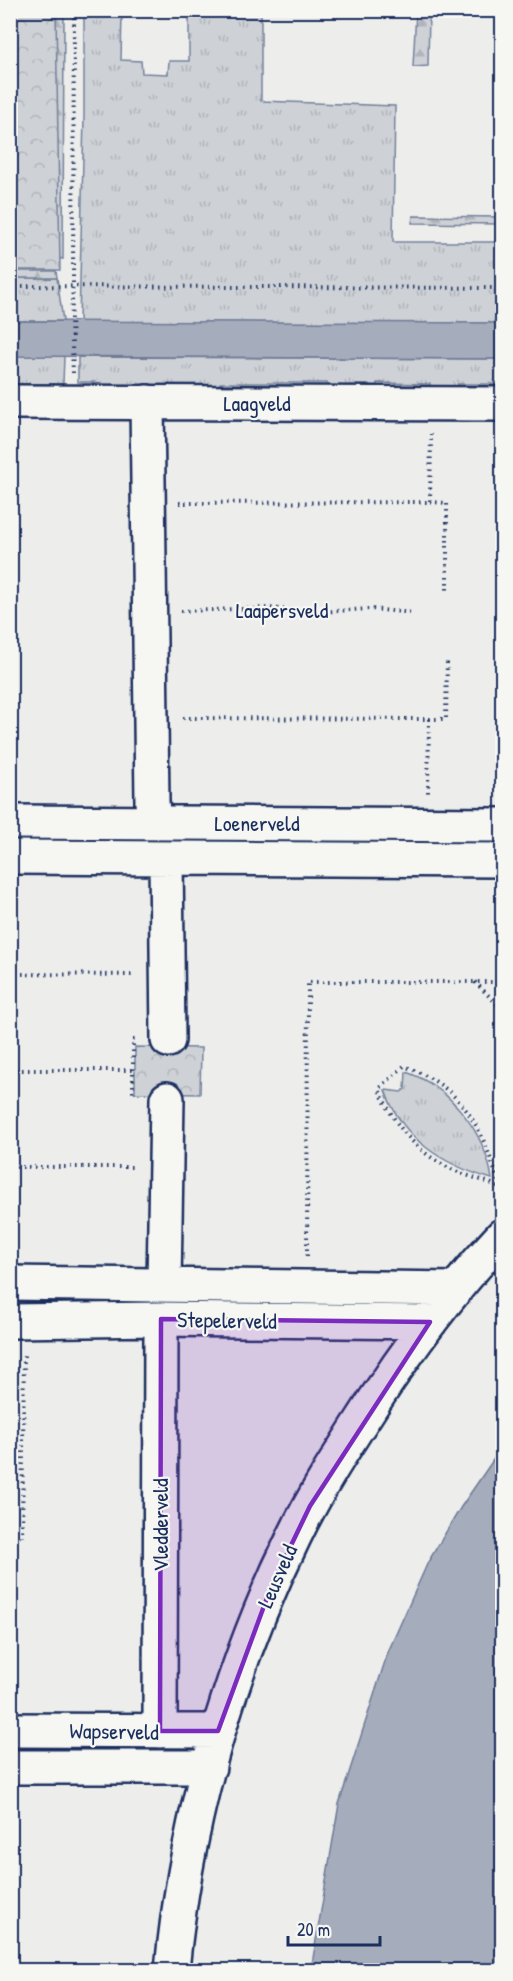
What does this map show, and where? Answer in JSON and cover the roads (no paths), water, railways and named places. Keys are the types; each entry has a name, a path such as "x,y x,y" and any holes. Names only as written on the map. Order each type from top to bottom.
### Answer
{"street":[{"name":"Laagveld","path":"10,402 502,404"},
{"path":"147,402 154,822"},
{"name":"Loenerveld","path":"10,822 502,825"},
{"name":"Loenerveld","path":"10,857 502,860"},
{"path":"166,858 168,1040"},
{"name":"Stepelerveld","path":"164,1285 167,1099"},
{"name":"Leusveld","path":"172,1971 181,1892 218,1731 254,1628 295,1535 344,1448 394,1371 456,1289 502,1236"},
{"name":"Stepelerveld","path":"10,1283 456,1289"},
{"name":"Stepelerveld","path":"17,1321 161,1319 430,1322"},
{"name":"Vledderveld","path":"160,1731 161,1319"},
{"name":"Wapserveld","path":"10,1730 218,1731"},
{"name":"Wapserveld","path":"10,1767 209,1767"}],"water":[{"path":"11,321 502,323 502,359 11,356"},
{"path":"502,1447 502,1970 311,1970 339,1804 388,1652 428,1562 461,1507"}]}
